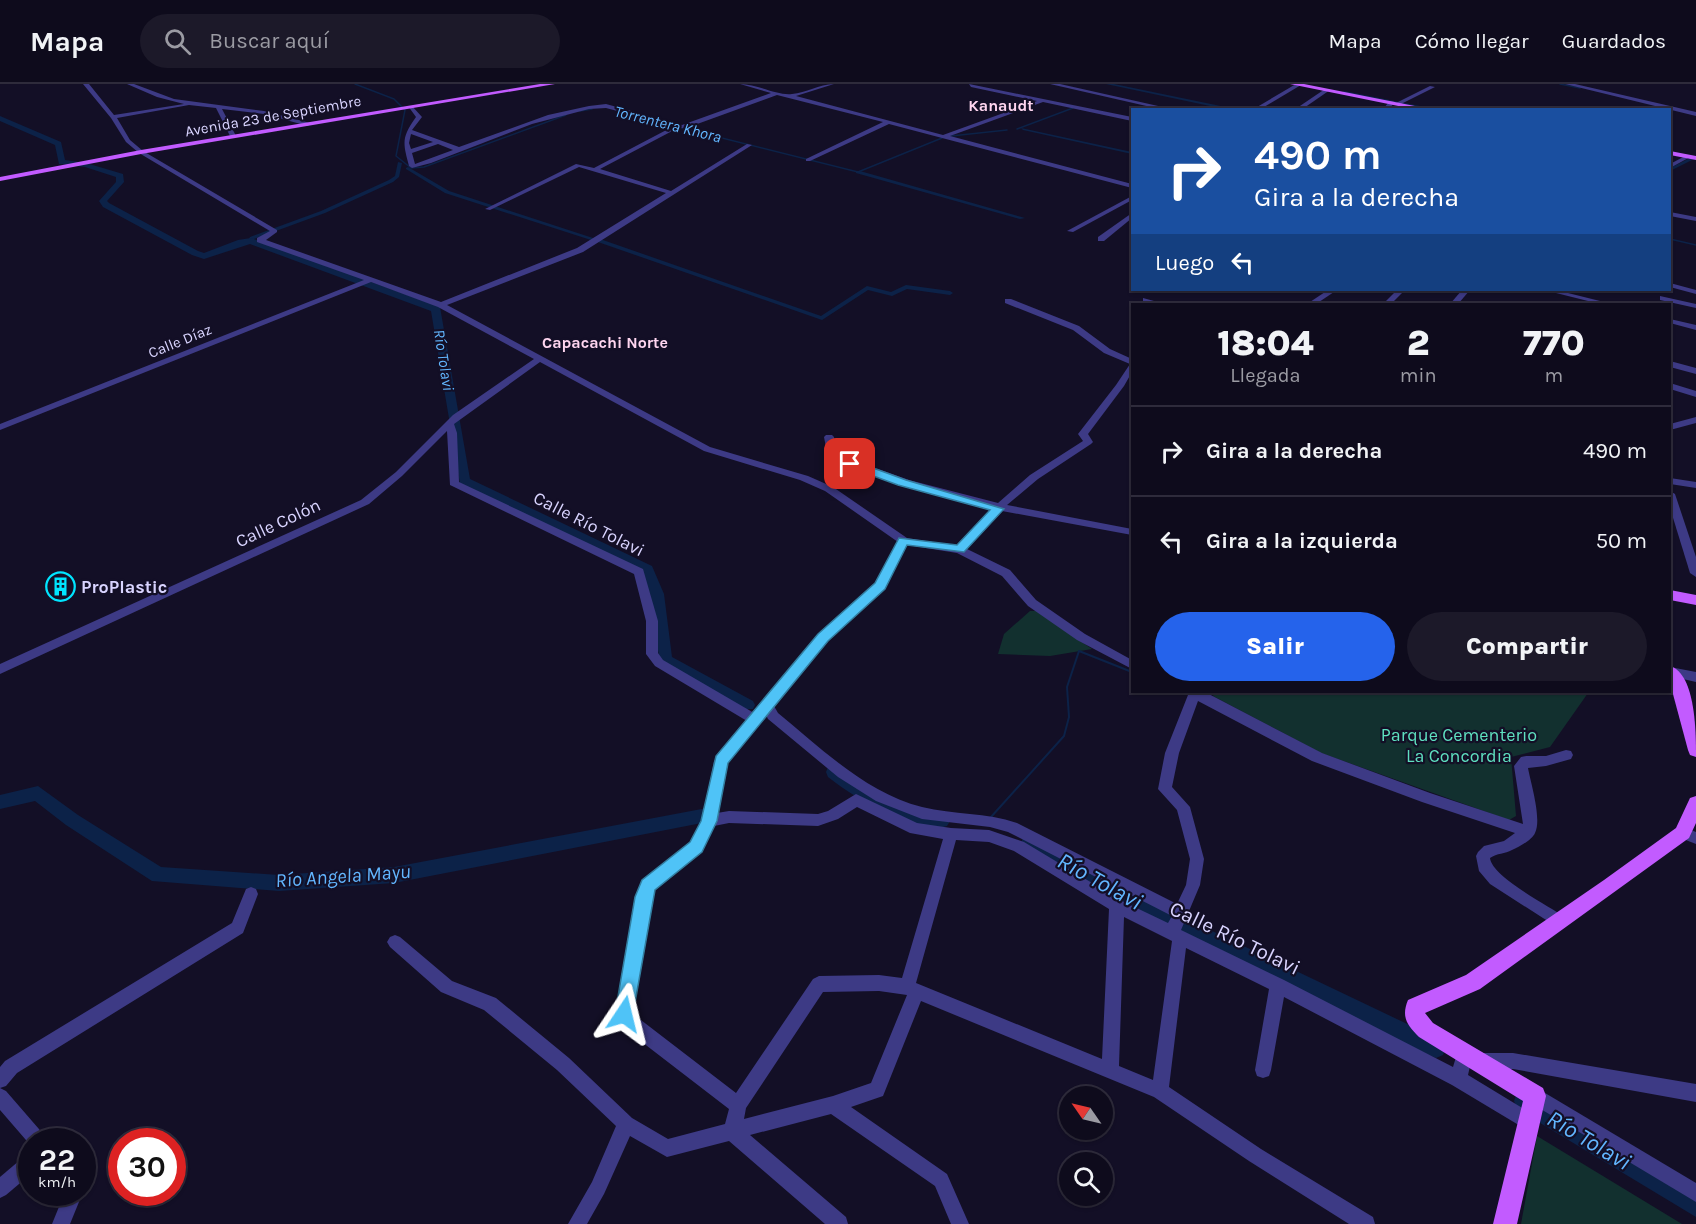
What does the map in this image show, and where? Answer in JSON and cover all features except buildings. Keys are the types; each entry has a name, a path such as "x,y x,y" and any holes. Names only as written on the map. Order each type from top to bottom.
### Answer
{"main road":[{"name":"Avenida 23 de Septiembre","path":"0,179 233,136 552,84"},
{"path":"1301,85 1421,108"},
{"path":"1671,153 1693,157"},
{"path":"1671,596 1696,600"},
{"path":"1671,673 1679,685 1696,750"},
{"path":"1505,1224 1535,1096 1426,1030 1414,1018 1415,1007 1473,982 1560,921 1690,836 1696,803"}],"street":[{"path":"87,84 113,117 128,141 141,152 274,230 260,240 298,257 441,305 707,449 804,478 829,489 904,541 960,550 1006,573 1032,603 1082,637 1131,664"},
{"path":"130,84 155,95 193,104 254,111 308,124"},
{"path":"743,84 1131,186"},
{"path":"790,97 831,84"},
{"path":"971,85 1034,99 1042,97 1082,109 1131,119"},
{"path":"1258,108 1301,85"},
{"path":"1567,85 1665,108"},
{"path":"1053,86 1164,108"},
{"path":"1387,108 1432,87"},
{"path":"1299,108 1327,90"},
{"path":"594,170 677,127 776,93"},
{"path":"1082,109 1098,94"},
{"path":"944,136 1042,97"},
{"path":"113,117 193,104"},
{"path":"1652,105 1662,108"},
{"path":"406,108 419,117 409,131 407,152 412,166 569,112 601,106 677,127"},
{"path":"219,108 233,136"},
{"path":"1671,109 1696,115"},
{"path":"1671,111 1696,115"},
{"path":"808,160 888,122"},
{"path":"409,131 460,150"},
{"path":"407,152 438,142"},
{"path":"441,305 580,250 748,145"},
{"path":"1671,166 1693,157"},
{"path":"488,208 578,165 672,193"},
{"path":"1071,231 1130,201"},
{"path":"1671,214 1696,219"},
{"path":"1101,215 1131,224"},
{"path":"1101,239 1131,216"},
{"name":"Calle Díaz","path":"0,428 366,281"},
{"path":"1671,281 1696,292"},
{"path":"1313,303 1331,291"},
{"path":"1387,303 1400,291"},
{"path":"1455,303 1466,291"},
{"path":"1552,291 1594,303"},
{"path":"1664,297 1696,306"},
{"path":"1146,300 1157,303"},
{"path":"1008,301 1076,328 1107,351 1131,363"},
{"path":"1671,321 1696,328"},
{"name":"Calle Colón","path":"0,669 365,502 399,474 451,421 539,359"},
{"path":"1671,364 1696,371"},
{"path":"960,550 1034,477 1088,442 1083,434 1120,386 1131,366"},
{"path":"1671,386 1696,394"},
{"path":"1671,427 1696,420"},
{"name":"Calle Río Tolavi","path":"451,421 454,483 639,572 652,621 652,654 658,663 754,719"},
{"path":"829,437 831,456 902,483 999,509 1131,532"},
{"path":"1671,481 1696,485"},
{"path":"1671,500 1675,523 1696,573"},
{"path":"738,1105 631,1023 624,1014 644,897 648,885 696,847 709,821 721,761 823,638 880,586 904,541"},
{"path":"1671,672 1696,677"},
{"path":"1160,1091 1174,935 1179,913 1193,885 1197,859 1183,807 1165,789 1172,753 1196,693"},
{"path":"1198,693 1317,757 1427,798 1529,832"},
{"name":"Calle Río Tolavi","path":"767,706 773,716 847,776 896,804 921,813 981,819 1010,826 1054,846 1085,865 1179,913"},
{"path":"1560,921 1495,879 1484,866 1483,856 1489,850 1507,846 1529,832 1531,820 1522,784 1521,766 1526,761 1546,761 1566,755"},
{"name":"Calle Río Tolavi","path":"709,821 729,817 818,820 833,815 856,800 915,829 989,836 1019,846 1117,906 1458,1079 1528,1121"},
{"path":"395,942 447,987 490,1004 563,1064 626,1124 667,1148 833,1105 877,1090 912,989 951,834"},
{"path":"0,1080 11,1067 238,928 251,894"},
{"path":"1110,1068 1117,906"},
{"path":"732,1132 738,1105 819,984 879,983 912,989 1110,1068 1160,1091 1255,1155 1366,1224"},
{"path":"1263,1070 1278,986"},
{"path":"1458,1079 1471,1057 1513,1061 1696,1094"},
{"path":"1535,1096 1696,1193"},
{"path":"0,1097 27,1128"},
{"path":"833,1105 941,1180 960,1224"},
{"path":"577,1224 598,1188 626,1124"},
{"path":"732,1132 839,1224"},
{"path":"0,1189 18,1173"},
{"path":"61,1224 68,1206"}],"green space":[{"path":"1030,611 1036,611 1092,649 1050,656 998,654 1004,634"},
{"name":"Parque Cementerio La Concordia","path":"1214,693 1588,693 1550,747 1511,757 1516,816 1509,820 1321,753 1213,696"},
{"path":"1537,1136 1682,1224 1521,1224"}],"waterway":[{"name":"Torrentera Khora","path":"355,84 394,99 405,110 396,156 411,168 424,167 566,115"},
{"path":"1108,84 1228,108"},
{"path":"1560,84 1580,88"},
{"path":"1344,92 1428,108"},
{"name":"Torrentera Khora","path":"1017,129 1073,108"},
{"name":"Torrentera Khora","path":"580,111 592,109"},
{"name":"Río Tolavi","path":"0,118 58,144 62,162 86,165 120,176 120,182 103,201 106,205 195,253 204,256 241,242 251,241 436,309 464,481 647,569 657,594 665,660 747,705"},
{"name":"Torrentera Khora","path":"682,128 858,172 942,138"},
{"path":"1023,129 1131,153"},
{"name":"Torrentera Khora","path":"951,136 1007,130"},
{"path":"1671,170 1694,158"},
{"path":"251,241 252,238 323,212 391,181 397,177 400,163"},
{"path":"408,168 447,192 593,239"},
{"path":"858,172 1022,218"},
{"path":"1671,239 1696,245"},
{"path":"600,241 822,318 867,288 892,294 906,287 950,293"},
{"path":"991,817 1064,736 1069,717 1067,687 1079,651 1131,672"},
{"name":"Río Tolavi","path":"834,772 883,805 911,815 941,821"},
{"name":"Río Angela Mayu","path":"0,802 38,793 72,820 158,875 279,883 394,875 707,815"},
{"name":"Río Tolavi","path":"1030,842 1184,927 1436,1048"},
{"name":"Río Tolavi","path":"1525,1101 1696,1205"}],"place":[{"name":"ProPlastic","path":"60,587"}],"district":[{"name":"Kanaudt","path":"1001,105"},
{"name":"Capacachi Norte","path":"605,342"}],"route":[{"path":"624,1014 648,885 665,874 696,847 709,821 721,761 823,638 880,586 904,541 960,550 999,509 902,483 850,464"}]}
